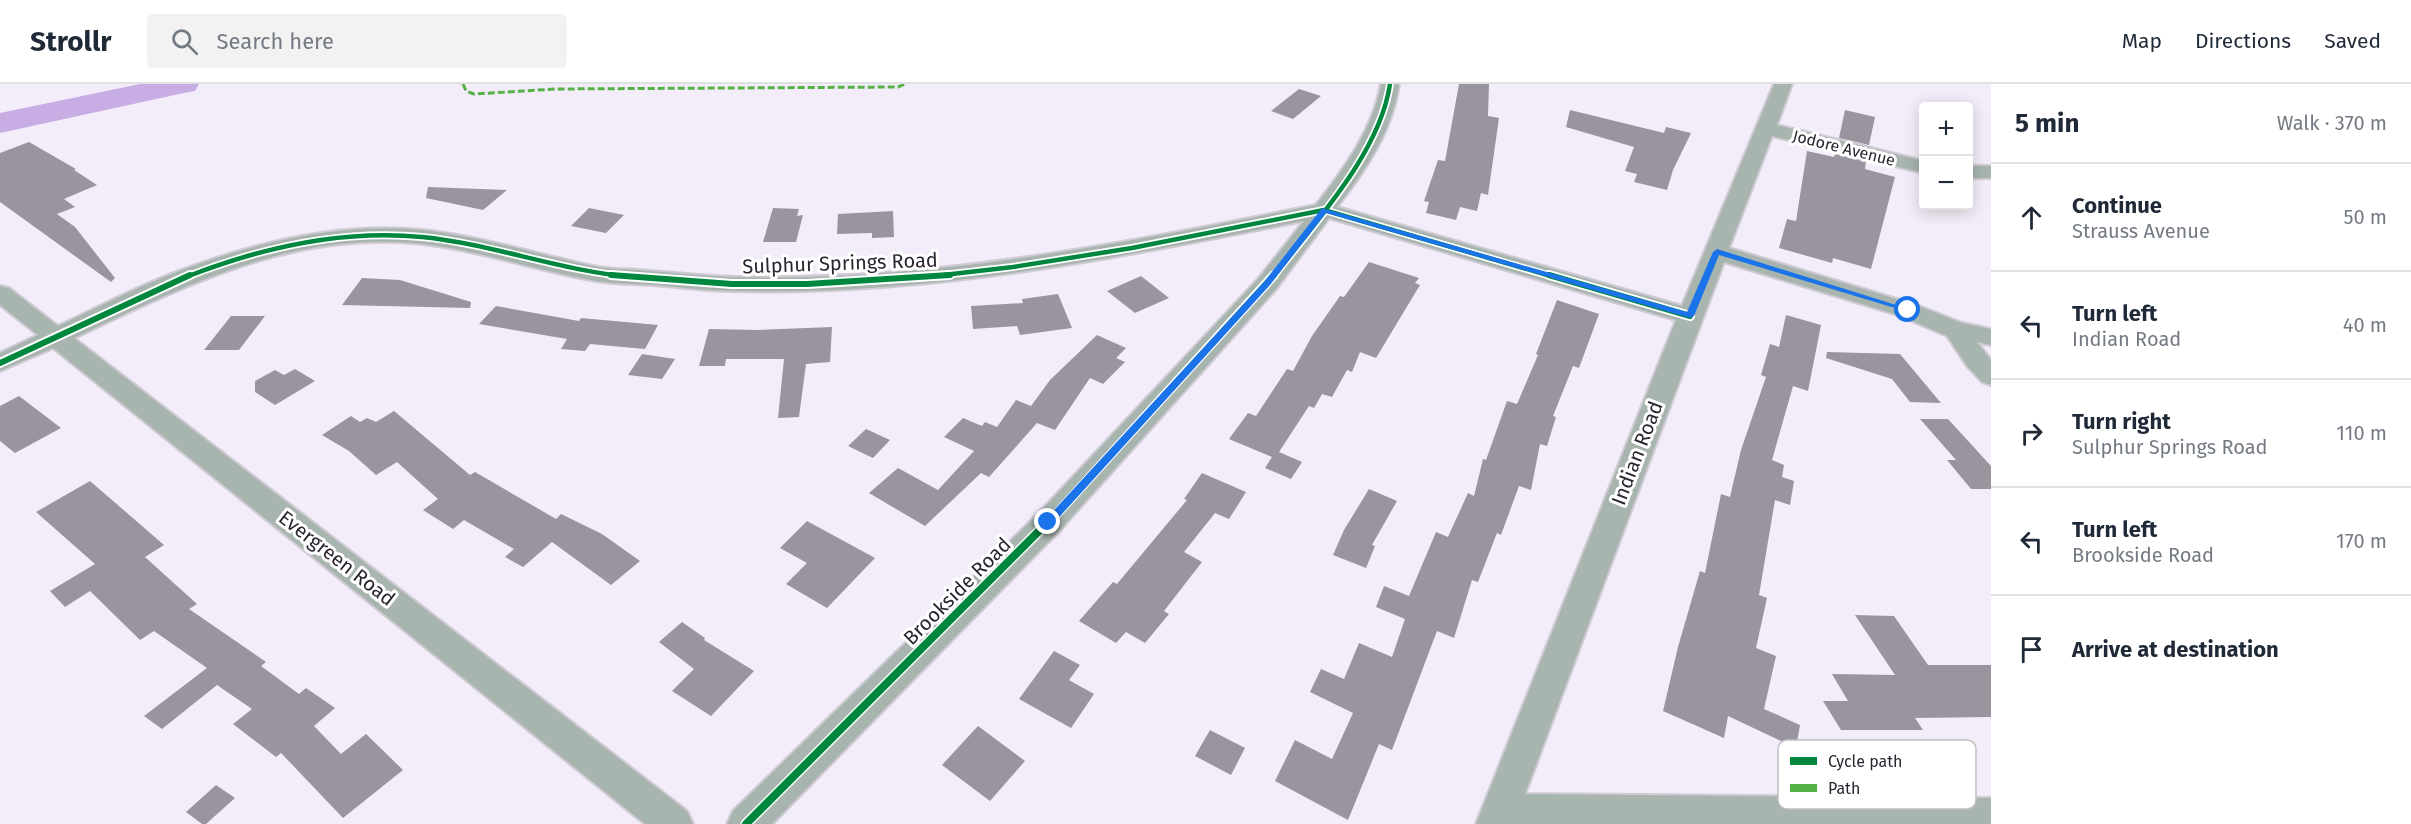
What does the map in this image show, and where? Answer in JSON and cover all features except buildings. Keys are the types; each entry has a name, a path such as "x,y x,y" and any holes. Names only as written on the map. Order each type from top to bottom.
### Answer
{"street":[{"name":"Brookside Road","path":"746,824 1048,522 1267,284 1356,168 1375,133 1387,104 1390,84"},
{"name":"Indian Road","path":"1497,818 1690,316 1783,84"},
{"name":"Jodore Avenue","path":"1766,128 1919,166"},
{"path":"1973,172 1991,172"},
{"name":"Sulphur Springs Road","path":"0,363 187,276 242,257 291,245 355,236 422,237 607,275 732,284 807,284 951,275 1013,267 1132,248 1324,210 1690,316"},
{"path":"1717,252 1908,310 1956,330 1991,337"},
{"name":"Evergreen Road","path":"0,293 674,824"},
{"path":"1956,330 1976,360 1991,376"},
{"path":"1497,818 1991,816"}],"waterway":[{"path":"0,123 184,84"}],"marked path":[{"path":"463,84 466,91 474,94 556,89 898,87 905,84"}],"cycle path":[{"path":"746,824 1048,523 1267,284 1356,168 1387,104 1390,84"},
{"path":"0,363 187,276 242,257 291,245 355,236 421,237 475,246 597,274 732,284 807,284 951,275 1013,267 1132,248 1324,210 1690,316"}],"route":[{"path":"1048,522 1267,284 1324,210 1690,316 1717,252 1908,310"}]}
